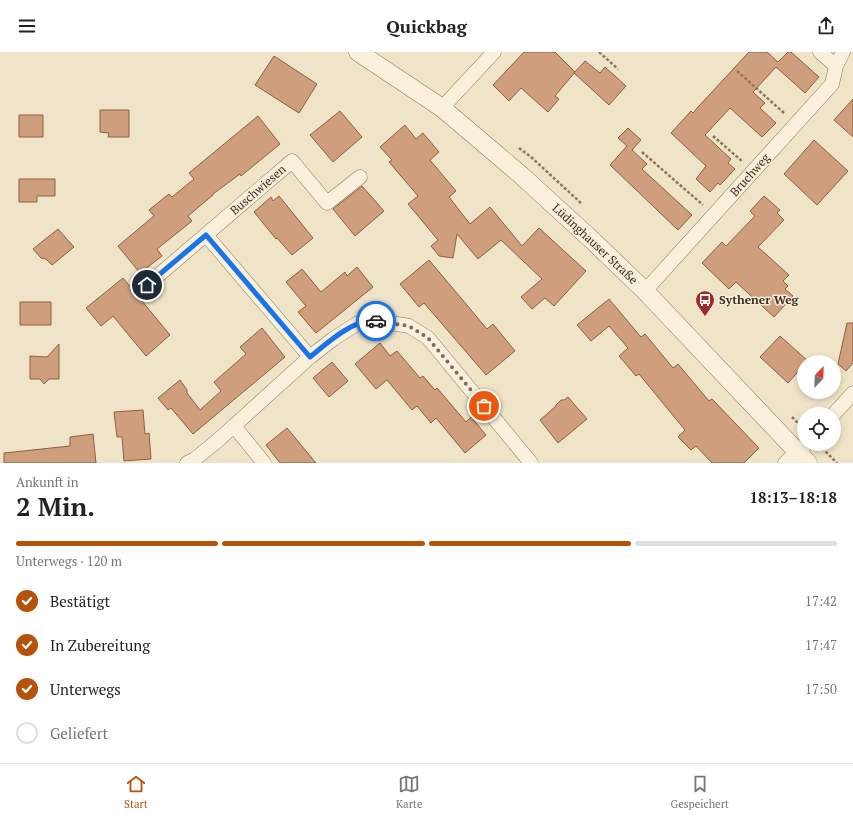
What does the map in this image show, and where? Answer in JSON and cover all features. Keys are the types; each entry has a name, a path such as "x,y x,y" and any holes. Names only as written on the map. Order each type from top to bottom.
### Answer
{"street":[{"name":"Lüdinghauser Straße","path":"358,52 442,108 522,176 645,291 799,456"},
{"path":"442,108 494,52"},
{"path":"820,52 836,66"},
{"name":"Bruchweg","path":"645,291 832,84 836,66 842,52"},
{"name":"Buschwiesen","path":"147,285 292,161 327,203 360,177"},
{"path":"206,235 310,357"},
{"path":"187,463 195,459 234,426 310,357 333,339 358,323 373,320 409,326 428,338 531,463"},
{"path":"840,407 853,393"},
{"path":"234,426 264,463"}],"path":[{"path":"599,52 618,69"},
{"path":"736,72 796,123"},
{"path":"713,136 753,171"},
{"path":"642,152 714,214"},
{"path":"825,451 837,463"}],"building":[{"path":"524,52 555,52 575,72 555,96 559,99 548,112 521,88 509,101 493,85"},
{"path":"749,52 767,52 778,62 788,52 791,52 819,77 805,93 776,67 753,92 765,103 760,108 776,123 762,137 730,108 705,135 731,159 728,163 735,169 720,185 718,183 710,192 696,179 706,166 671,133 691,111 693,113"},
{"path":"274,56 317,84 299,113 255,85"},
{"path":"585,61 600,73 605,67 626,86 609,105 574,73"},
{"path":"853,99 853,137 834,120"},
{"path":"100,110 129,110 129,137 108,137 109,133 100,132"},
{"path":"340,111 362,137 333,162 310,135"},
{"path":"19,115 43,115 43,137 19,137"},
{"path":"258,116 280,144 241,176 240,174 213,194 188,216 192,221 157,249 162,256 140,273 118,246 154,216 149,210 169,194 172,197 194,179 189,173"},
{"path":"405,125 416,139 423,133 439,152 430,160 456,191 449,197 470,224 490,207 522,246 539,228 586,271 554,306 545,298 532,309 521,297 542,279 501,240 478,259 457,234 453,258 439,256 431,246 438,240 408,204 418,196 389,162 392,160 380,147"},
{"path":"628,128 641,140 632,150 647,164 642,169 692,215 678,230 610,165 627,146 618,138"},
{"path":"814,140 848,171 817,205 784,174"},
{"path":"19,179 55,179 55,196 37,196 37,202 19,202"},
{"path":"362,186 384,211 355,236 333,209"},
{"path":"279,196 313,238 292,255 277,238 276,239 254,212 271,197 273,201"},
{"path":"764,196 780,210 777,213 784,220 758,247 789,275 783,281 788,286 785,289 793,296 774,317 736,282 729,289 702,263 722,242 726,246 755,216 750,211"},
{"path":"58,229 74,247 52,265 46,259 41,258 33,249"},
{"path":"429,260 487,329 493,324 515,351 486,375 424,303 419,307 400,284"},
{"path":"357,267 373,287 316,333 298,312 306,306 286,282 302,269 321,292 345,272 347,276"},
{"path":"123,278 170,335 146,356 113,316 101,326 86,308"},
{"path":"609,299 641,337 645,334 673,368 678,364 709,401 712,399 759,448 744,463 712,463 696,446 691,450 678,437 685,430 639,374 636,376 619,356 628,348 609,326 591,341 577,325"},
{"path":"20,302 51,302 51,325 20,325"},
{"path":"847,323 853,323 853,363 846,371 841,367 840,355"},
{"path":"262,328 285,357 193,434 171,408 168,410 158,398 180,380 187,390 187,393 200,410 221,391 214,382 246,354 240,347"},
{"path":"780,336 801,355 797,355 797,373 788,383 760,357"},
{"path":"380,343 390,356 397,351 420,378 423,376 435,390 437,388 466,422 471,417 486,435 465,453 436,418 431,423 417,406 412,410 387,380 376,389 355,364"},
{"path":"59,344 59,379 49,379 44,384 40,379 30,379 30,356 47,357"},
{"path":"332,362 348,381 329,397 313,378"},
{"path":"568,397 587,419 558,443 540,420 561,400"},
{"path":"143,410 145,434 149,433 151,459 124,461 122,437 117,437 114,412"},
{"path":"287,428 316,463 280,463 266,445"},
{"path":"93,434 96,463 4,463 4,453 70,446 70,437"}],"way so far":[{"path":"376,321 409,326 428,338 484,406"}],"place":[{"name":"Sythener Weg","path":"705,317"}],"route":[{"path":"147,285 206,235 310,357 333,339 358,323 373,320 376,321"}]}
